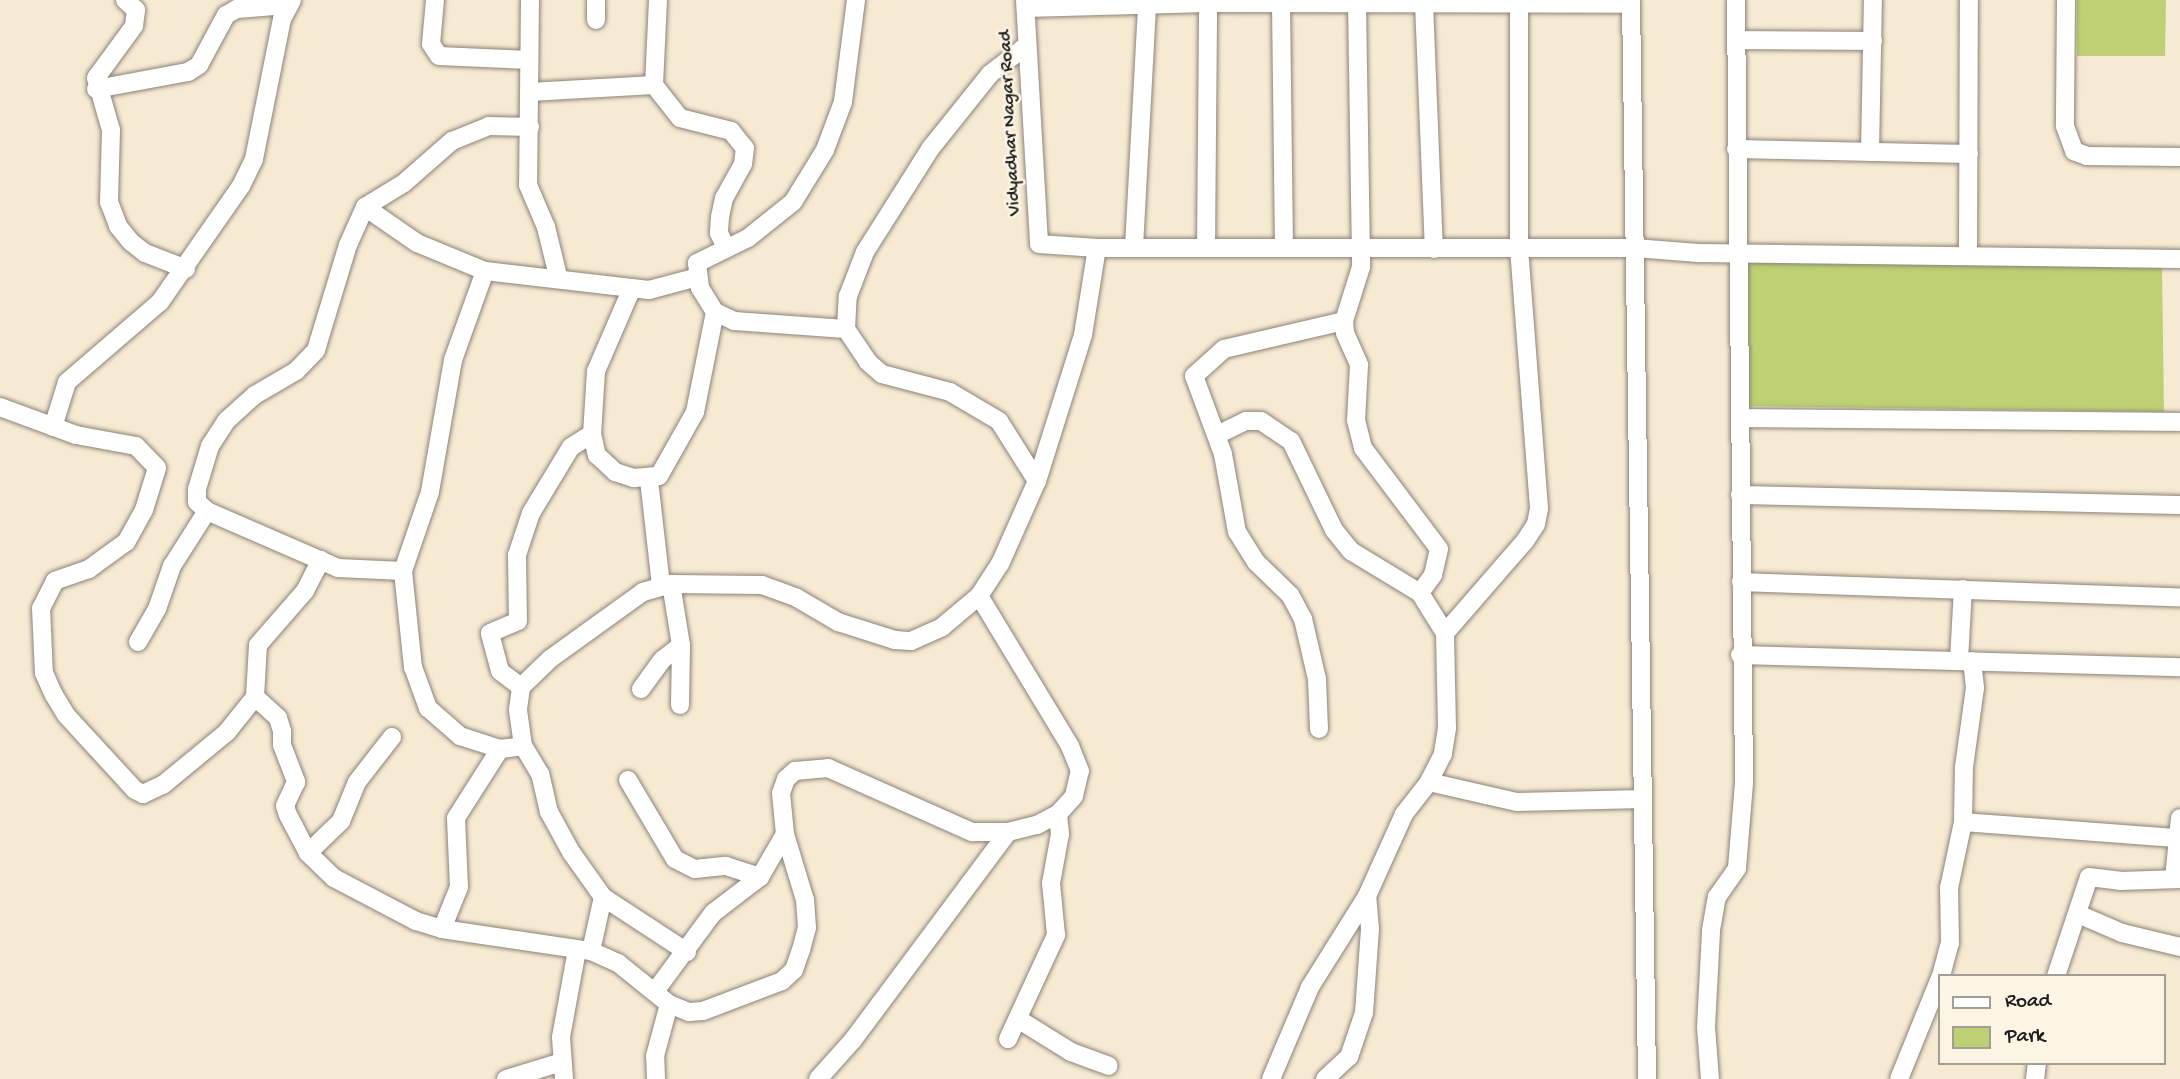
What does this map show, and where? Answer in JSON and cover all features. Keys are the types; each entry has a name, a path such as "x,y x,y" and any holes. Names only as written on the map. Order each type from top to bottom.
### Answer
{"street":[{"path":"125,0 136,10 134,26 96,78 96,89 111,130 110,202 118,226 145,253 186,268"},
{"path":"435,0 431,44 439,56 529,60"},
{"path":"530,0 528,185 546,227 558,276"},
{"path":"596,0 596,20"},
{"path":"658,0 653,85 680,118 731,131 746,148 743,164 724,198 720,217 719,233 726,248"},
{"path":"632,288 596,371 592,434 597,454 615,472 649,480 659,476 695,412 715,312 698,277 697,263 748,238 793,202 825,150 843,102 856,0"},
{"path":"1710,1079 1706,1027 1711,930 1717,897 1737,868 1744,782 1740,495 1743,418 1737,253 1736,0"},
{"path":"1870,152 1873,0"},
{"path":"1968,256 1969,0"},
{"path":"2066,0 2065,126 2074,151 2087,156 2180,158"},
{"path":"1026,4 1147,7 1208,3 1631,2 1647,1079"},
{"path":"53,428 67,382 160,302 186,268 207,230 241,186 254,159 290,3 237,9 226,15 199,65 188,72 96,89"},
{"path":"1206,247 1208,3"},
{"path":"1424,3 1434,249"},
{"name":"Vidyadhar Nagar Road","path":"1026,4 1026,46 1040,244 1097,248"},
{"path":"1281,4 1284,248"},
{"path":"1357,4 1361,267 1345,321 1359,365 1356,420 1363,449 1438,549 1433,575 1420,593"},
{"path":"1445,633 1536,524 1539,508 1519,250 1519,4"},
{"path":"1134,247 1147,7"},
{"path":"1736,40 1873,41"},
{"path":"1026,46 990,74 930,149 865,252 848,296 846,330 868,362 882,373 950,392 999,421 1037,481"},
{"path":"530,92 653,85"},
{"path":"403,571 366,573 321,560 206,511 197,502 197,489 210,446 226,421 255,395 296,371 316,350 348,245 365,207 404,183 452,141 489,126 530,127"},
{"path":"1737,149 1969,155"},
{"path":"365,207 417,243 485,271 534,278 558,276 649,290 698,277"},
{"path":"687,952 603,897 549,812 540,774 523,746 518,709 521,687 550,659 643,592 666,584 762,585 874,636 911,641 942,627 979,596 1000,564 1037,481 1083,335 1097,248 1519,250 1635,247 1737,253 2180,259"},
{"path":"485,271 453,360 430,492 403,571 413,667 428,708 460,737 499,749 523,746"},
{"path":"715,312 755,325 846,330"},
{"path":"1319,729 1317,679 1303,619 1290,595 1256,562 1237,532 1217,435 1195,387 1194,376 1211,356 1245,341 1345,321"},
{"path":"0,407 53,428 136,446 157,468 144,510 126,542 89,569 55,581 45,593 41,608 44,673 66,715 143,794 164,784 227,732 255,696 258,645 305,591 321,560"},
{"path":"1743,418 2180,422"},
{"path":"1217,435 1246,421 1261,421 1291,440 1334,530 1351,551 1420,593 1445,633 1447,728 1443,754 1429,782 1404,814 1367,896 1310,987 1271,1079"},
{"path":"521,687 500,671 490,633 519,621 517,555 531,513 571,447 592,434"},
{"path":"649,480 666,584 681,645 680,705"},
{"path":"1740,495 2180,506"},
{"path":"138,642 157,609 172,566 206,511"},
{"path":"1741,582 2180,597"},
{"path":"1942,974 1950,943 1948,898 1963,822 1964,767 1975,688 1966,661 1962,589"},
{"path":"255,696 278,718 296,782 285,806 308,853 353,889 442,929 584,951 618,963 656,990 669,1004 689,1012 728,1005 782,981 793,970 807,928 801,877 785,834 781,793 786,779 811,768 828,768 877,787 972,832 1007,832 1037,825 1058,814 1074,796 1080,771 1070,746 979,596"},
{"path":"641,688 662,660 681,645"},
{"path":"1741,654 2180,667"},
{"path":"308,853 341,821 357,782 392,737"},
{"path":"442,929 459,887 456,818 499,749"},
{"path":"628,780 675,859 695,869 726,866 760,877"},
{"path":"1429,782 1517,802 1643,799"},
{"path":"1008,1039 1056,935 1051,883 1060,834 1058,814"},
{"path":"2057,974 2089,877 2120,881 2177,879 2180,818"},
{"path":"1963,822 2178,838"},
{"path":"818,1079 853,1040 1007,832"},
{"path":"656,990 687,952 713,913 760,877 785,834"},
{"path":"1325,1079 1349,1057 1364,1013 1370,929 1367,896"},
{"path":"506,1079 563,1071 561,1037 584,951 603,897"},
{"path":"2078,914 2122,933 2180,947"},
{"path":"1899,1079 1938,984"},
{"path":"656,1079 655,1056 669,1004"},
{"path":"1018,1018 1071,1052 1109,1066"}],"green space":[{"path":"2077,0 2166,0 2165,56 2077,56"},
{"path":"1743,259 2162,268 2164,412 1749,406"}]}
